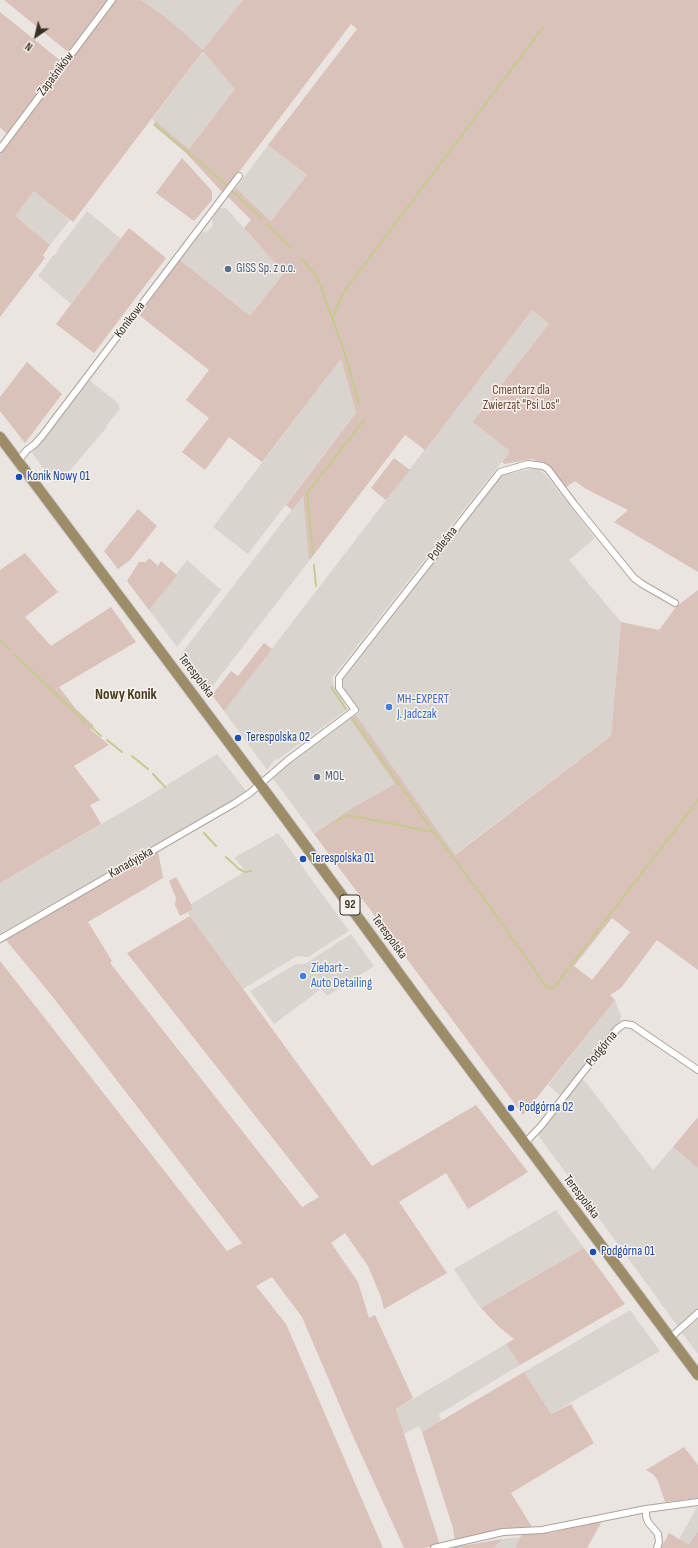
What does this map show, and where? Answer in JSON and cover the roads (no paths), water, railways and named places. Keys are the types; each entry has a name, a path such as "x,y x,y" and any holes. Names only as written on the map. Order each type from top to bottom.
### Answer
{"main road":[{"name":"Terespolska","path":"0,437 260,784 525,1143 698,1374"}],"street":[{"name":"Zapaśników","path":"0,149 112,0"},
{"name":"Konikowa","path":"18,461 42,436 239,176"},
{"name":"Podleśna","path":"260,784 288,760 355,710 339,688 338,678 500,472 528,464 543,466 548,469 574,504 634,578 675,603"},
{"name":"Kanadyjska","path":"0,939 229,806 260,784"},
{"name":"Podgórna","path":"525,1143 541,1126 617,1029 624,1024 632,1025 698,1070"},
{"path":"670,1338 698,1313"},
{"path":"434,1548 503,1532 518,1530 542,1530 646,1509 698,1502"},
{"path":"646,1509 648,1522 658,1534 659,1542 657,1548"}],"waterway":[{"path":"332,319 343,293 544,26"},
{"path":"155,125 228,186"},
{"path":"232,191 260,217"},
{"path":"267,224 291,248"},
{"path":"301,259 317,276 344,351 359,404"},
{"path":"313,554 307,493 364,420"},
{"path":"314,565 316,586"},
{"path":"0,640 9,649"},
{"path":"14,654 85,722"},
{"path":"331,687 346,709"},
{"path":"353,720 433,831"},
{"path":"89,725 101,736"},
{"path":"107,740 122,752"},
{"path":"132,756 148,769"},
{"path":"153,774 165,787"},
{"path":"337,821 347,815 434,832 491,908 545,985 550,989 555,986 698,800"},
{"path":"204,833 216,846"},
{"path":"226,857 239,869 245,872 251,871"}],"place":[{"name":"GISS Sp. z o.o.","path":"228,269"},
{"name":"Konik Nowy 01","path":"19,477"},
{"name":"MH-EXPERT J. Jadczak","path":"389,707"},
{"name":"Terespolska 02","path":"238,738"},
{"name":"MOL","path":"317,777"},
{"name":"Terespolska 01","path":"303,859"},
{"name":"Ziebart - Auto Detailing","path":"303,976"},
{"name":"Podgórna 02","path":"511,1108"},
{"name":"Podgórna 01","path":"593,1252"}],"district":[{"name":"Nowy Konik","path":"126,695"}],"park label":[{"name":"Cmentarz dla Zwierząt \"Psi Los\"","path":"521,398"}]}
